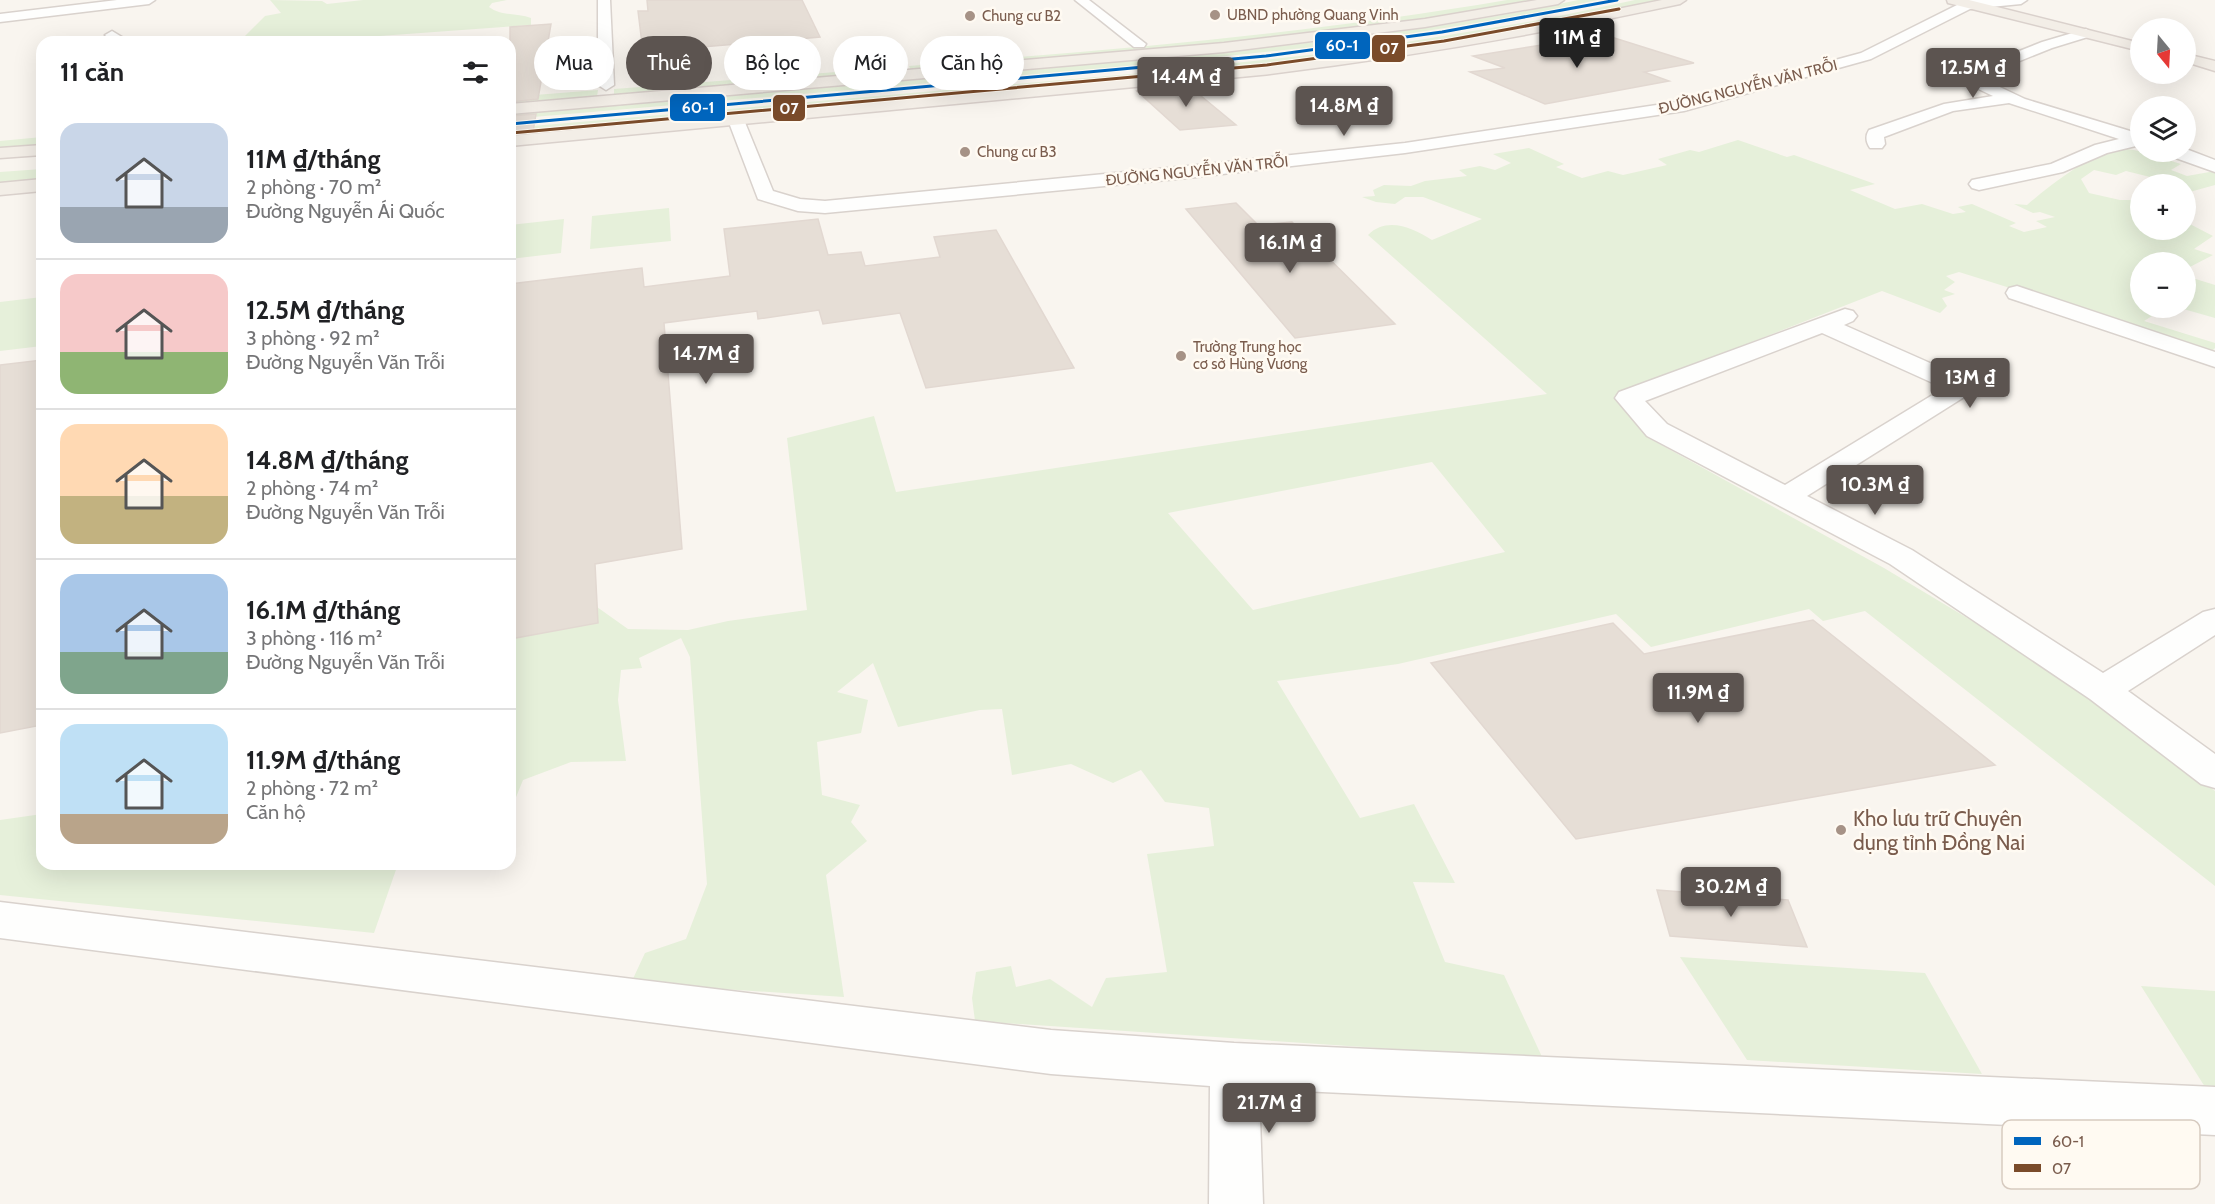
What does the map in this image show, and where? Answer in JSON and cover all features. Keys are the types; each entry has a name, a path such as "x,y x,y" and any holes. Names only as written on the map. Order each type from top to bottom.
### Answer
{"main road":[{"path":"908,69 1334,23 1486,0"},
{"path":"908,69 1305,40 1476,16 1558,0"},
{"path":"516,123 1356,46 1458,31 1617,0"},
{"path":"516,140 1371,57 1545,28 1680,0"},
{"path":"1953,0 1974,2 2130,44"},
{"path":"2196,61 2215,66"},
{"path":"712,78 833,73"},
{"path":"614,88 833,74"},
{"path":"516,108 601,90"},
{"path":"0,136 36,133"},
{"path":"0,153 36,150"},
{"path":"0,168 36,165"},
{"path":"0,189 36,186"}],"street":[{"path":"25,0 36,13"},
{"path":"0,18 149,0"},
{"path":"603,36 604,0"},
{"path":"1080,0 1139,44"},
{"path":"1974,2 2021,0"},
{"name":"ĐƯỜNG NGUYỄN VĂN TRỖI","path":"736,120 765,195 798,205 825,207 1176,174 1383,150 1684,106 1866,56 1974,2"},
{"path":"2086,33 2047,45 1979,72 1974,81 2011,98 2130,137"},
{"path":"1876,144 1875,134 1950,107 2011,98"},
{"path":"1979,184 2056,168 2101,149 2130,142"},
{"path":"2196,159 2215,166"},
{"path":"2017,292 2215,360"},
{"path":"1786,497 1960,389 1955,383 1834,320 1628,398 1657,430 1786,497 1901,556 2103,690 2215,774"},
{"path":"2103,690 2215,620"},
{"path":"0,920 1051,1052 1234,1065 2215,1111"},
{"path":"1234,1065 1236,1204"}],"green space":[{"path":"270,0 322,1 327,4 363,0 507,0 492,3 489,7 499,12 531,18 531,25 380,36 245,36 265,16 281,13"},
{"path":"1507,0 1537,0 1459,14 1303,35 1024,61 1024,56 1284,32"},
{"path":"1578,0 1598,0 1526,15 1351,43 1024,75 1024,69 1227,52 1359,37 1491,17"},
{"path":"1635,0 1663,0 1529,27 1365,54 1024,87 1024,83 1364,49 1545,19"},
{"path":"920,65 920,70 911,71 909,66"},
{"path":"833,72 833,78 821,79 821,73"},
{"path":"920,78 920,84 908,85 908,79"},
{"path":"712,81 724,81 724,86 712,87"},
{"path":"833,86 833,90 848,90 516,118 516,112 780,90 821,90 821,87"},
{"path":"626,88 626,90 677,90 614,95 614,89"},
{"path":"598,90 597,97 516,104 516,97"},
{"path":"947,90 994,90 516,136 516,127"},
{"path":"36,138 36,146 0,149 0,141"},
{"path":"1738,140 1787,157 1794,155 1875,184 1850,190 1895,209 1922,204 1953,214 1966,212 1958,207 1972,204 2016,223 2009,226 2024,232 2047,227 2036,221 2055,217 2040,212 2033,213 2014,204 2027,205 2088,160 2115,150 2127,149 2130,149 2130,162 2181,164 2171,170 2182,174 2138,174 2126,171 2116,175 2094,170 2081,179 2089,193 2130,200 2130,240 2196,240 2196,227 2213,236 2194,249 2213,255 2196,264 2196,252 2130,252 2130,318 2149,318 2144,321 2215,343 2212,351 1959,272 1946,276 1955,282 1944,290 1955,294 1942,298 1947,306 1940,313 1882,291 1614,396 1647,437 1884,568 2014,646 2161,749 2215,791 2215,886 1865,611 1823,621 1809,609 1651,647 1616,614 1398,664 1277,681 1360,818 1414,804 1455,883 1413,882 1445,962 1504,975 1543,1059 975,1021 972,998 976,972 1011,966 1016,987 1050,979 1092,1007 1106,978 1167,972 1147,854 1214,846 1209,808 1165,802 1141,770 1113,783 1071,764 1012,775 1002,709 980,710 898,727 873,663 837,692 868,700 861,733 817,742 822,795 860,805 851,822 867,841 826,875 844,997 631,983 645,953 686,939 707,884 690,657 681,638 639,658 642,668 621,670 618,700 626,761 571,762 523,780 516,797 516,638 598,623 597,607 628,629 688,630 728,621 807,610 787,438 874,416 896,492 1547,394 1368,235 1375,229 1392,225 1417,231 1432,240 1482,219 1423,197 1405,197 1395,204 1376,202 1362,197 1375,196 1373,190 1384,185 1411,186 1425,181 1467,176 1459,170 1480,166 1495,170 1511,163 1493,154 1529,148 1564,164 1556,167 1582,178 1608,171 1623,175 1667,165 1658,159 1690,150 1699,152","holes":["1432,462 1505,552 1253,610 1168,513"]},
{"path":"36,169 36,181 0,184 0,172"},
{"path":"2215,171 2215,185 2196,190 2196,174"},
{"path":"669,208 671,241 590,249 592,216"},
{"path":"564,219 561,253 516,258 516,224"},
{"path":"2196,279 2215,285 2215,318 2196,313"},
{"path":"36,298 36,347 0,351 0,302"},
{"path":"36,815 36,870 396,870 374,933 0,895 0,820"},
{"path":"1680,957 1925,973 1982,1074 1747,1060"},
{"path":"2141,986 2215,991 2215,1087 2205,1087"}],"building":[{"path":"647,0 802,0 820,36 724,36 724,45 712,46 712,36 641,36 638,11 648,11"},
{"path":"551,24 549,36 534,36 534,90 540,90 538,99 516,101 516,36 510,36 510,27"},
{"path":"1608,36 1694,63 1644,72 1669,81 1545,104 1470,72 1505,68 1473,56 1548,44 1555,46"},
{"path":"1189,86 1236,125 1180,130 1137,91"},
{"path":"536,114 533,132 516,133 516,116"},
{"path":"1236,203 1258,225 1292,222 1395,324 1295,338 1186,209"},
{"path":"818,219 828,255 861,252 865,266 940,257 934,237 996,230 1074,368 926,388 900,313 823,324 819,310 758,319 757,311 664,323 682,549 595,564 598,623 516,638 516,283 642,268 644,287 730,276 724,229"},
{"path":"36,361 36,726 0,733 0,365"},
{"path":"1813,620 1995,765 1576,839 1431,663 1613,623 1644,654"},
{"path":"1657,890 1788,900 1807,947 1670,936"}],"transit line":[{"name":"60-1","path":"516,123 1266,56 1442,32 1617,0"},
{"name":"07","path":"516,133 1267,65 1444,41 1619,9"}],"place":[{"name":"UBND phường Quang Vinh","path":"1215,15"},
{"name":"Chung cư B2","path":"970,16"},
{"name":"Chung cư B3","path":"965,152"},
{"name":"Trường Trung học cơ sở Hùng Vương","path":"1181,356"},
{"name":"Kho lưu trữ Chuyên dụng tỉnh Đồng Nai","path":"1841,830"}]}
